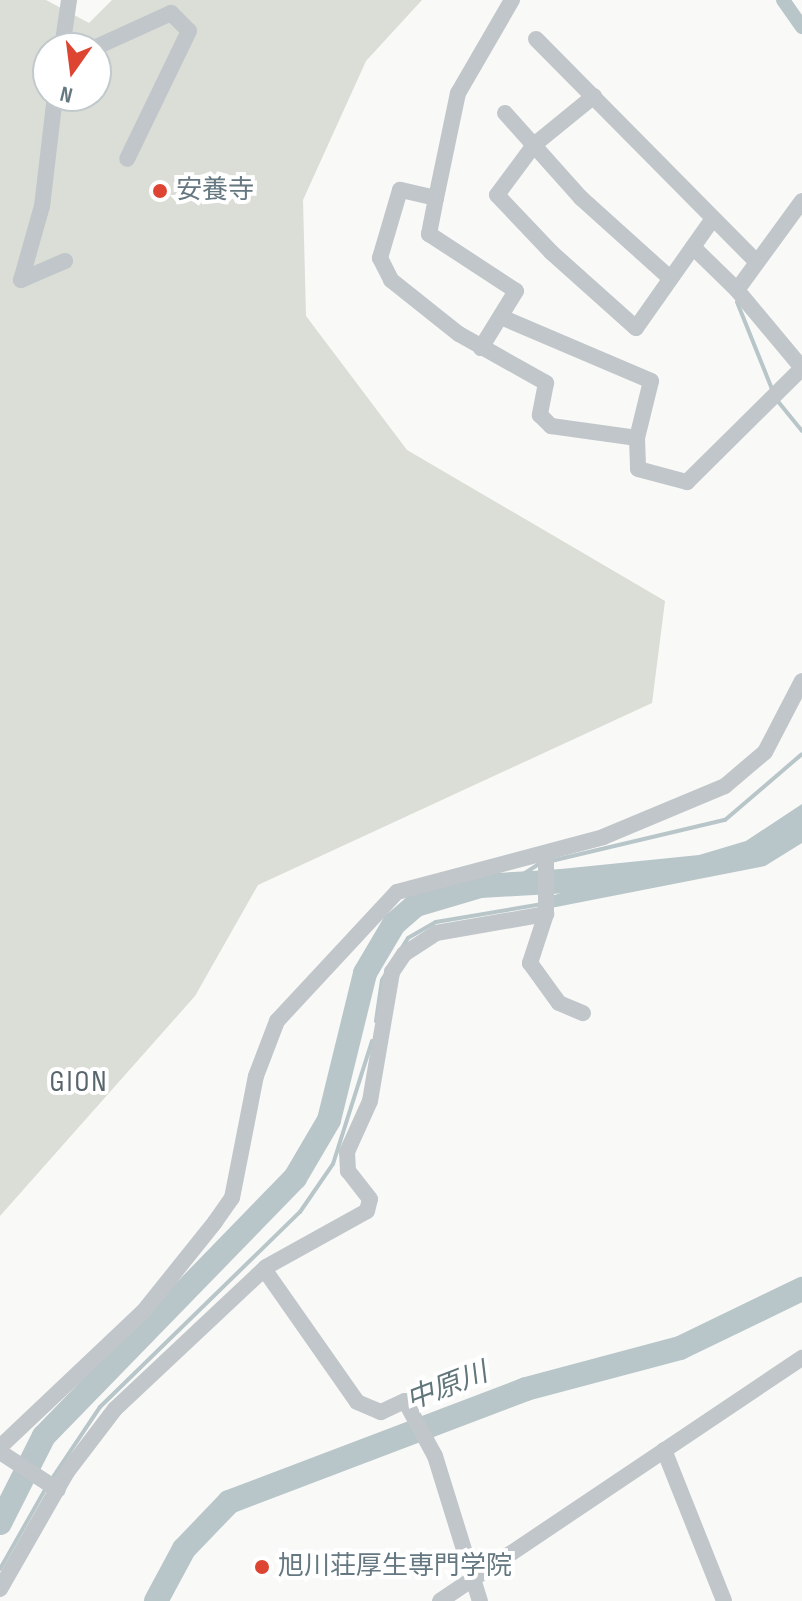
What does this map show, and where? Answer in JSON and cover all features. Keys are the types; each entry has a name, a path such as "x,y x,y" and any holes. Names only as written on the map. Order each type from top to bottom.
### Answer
{"street":[{"path":"64,32 69,0"},
{"path":"481,348 516,291 429,234 458,93 491,46 512,0"},
{"path":"112,40 171,13 189,31 127,159"},
{"path":"536,39 757,262"},
{"path":"594,96 534,145 497,195 551,252 636,328 712,220"},
{"path":"53,112 42,206 21,280 65,261"},
{"path":"505,113 670,278"},
{"path":"436,198 400,190 383,269 481,348 546,383 540,415 551,426 637,438"},
{"path":"737,290 802,201"},
{"path":"501,317 651,381 637,438 638,469 687,482 802,368 737,290 693,247"},
{"path":"55,1488 1,1451 143,1312 232,1198 266,1041 330,960 397,892 546,856 603,837 745,773 779,732 802,681"},
{"path":"546,856 546,910 530,963 559,1003 583,1013"},
{"path":"0,1589 55,1488 115,1409 264,1269 367,1211 370,1199 348,1171 347,1152 370,1101 392,972 404,954 436,933 546,910"},
{"path":"264,1269 357,1402 381,1412 405,1401 435,1456 480,1601"},
{"path":"440,1601 802,1358"},
{"path":"664,1450 724,1601"}],"shaded area":[{"path":"0,0 46,0 89,23 112,0 422,0 366,61 303,200 306,316 407,450 665,601 652,703 258,885 195,996 0,1216"},
{"path":"802,804 802,843 765,866 551,908 551,896 575,889 551,889 551,870 699,855 746,841"}],"waterway":[{"path":"783,0 802,27"},
{"path":"737,302 772,389"},
{"path":"776,399 802,431"},
{"path":"551,861 725,820 802,754"},
{"path":"508,884 542,862"},
{"path":"0,1523 44,1436 295,1178 329,1120 365,973 394,924 416,905 480,886 568,881"},
{"path":"376,1021 382,980 408,938 436,922 542,904"},
{"path":"51,1480 100,1407 300,1212 333,1164 372,1041"},
{"name":"中原川","path":"156,1601 184,1549 229,1502 526,1389 680,1348 802,1289"},
{"path":"0,1569 46,1488"}],"place":[{"name":"安養寺","path":"160,191"},
{"name":"旭川荘厚生専門学院","path":"262,1567"}],"district":[{"name":"GION","path":"79,1082"}]}
